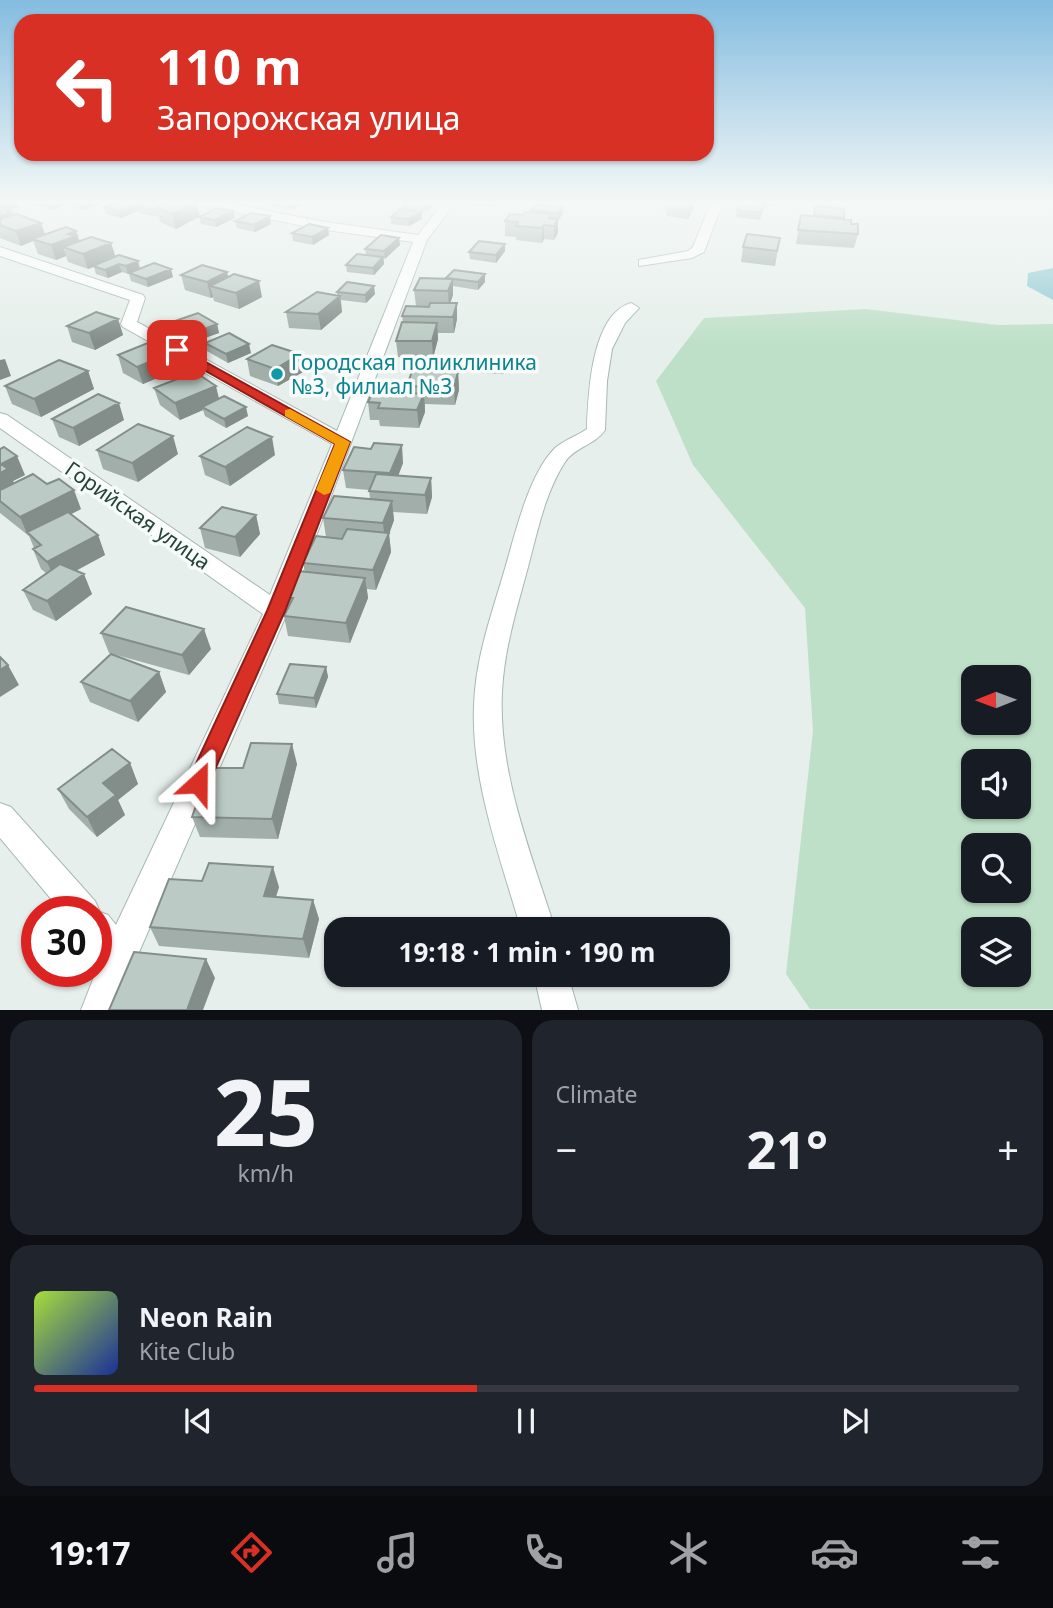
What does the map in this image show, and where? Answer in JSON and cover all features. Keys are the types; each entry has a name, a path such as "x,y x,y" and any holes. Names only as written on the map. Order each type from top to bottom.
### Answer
{"street":[{"path":"99,1010 120,955 276,611 417,249"},
{"path":"644,262 691,254 699,249"},
{"path":"0,251 138,298 129,324 343,442"},
{"path":"535,917 492,764 487,709 495,645 526,533 556,459 568,445 591,436 597,430 599,360 617,320 631,308"},
{"name":"Горийская улица","path":"0,419 276,611"},
{"path":"0,816 69,896"},
{"path":"112,946 120,955"},
{"path":"554,987 560,1010"}],"green space":[{"path":"866,309 997,325 1053,324 1053,1009 810,1009 786,974 813,731 805,608 693,465 656,381 704,318"}],"water":[{"path":"1053,268 1053,300 1027,286 1028,273"}],"building":[{"path":"69,249 95,249 83,254"},
{"path":"472,249 501,249 496,255 469,252"},
{"path":"357,254 383,257 373,268 346,265"},
{"path":"119,255 138,261 126,266 119,264 105,270 93,266"},
{"path":"154,263 171,269 146,279 129,273"},
{"path":"202,265 227,272 207,282 181,275"},
{"path":"454,270 485,274 478,282 446,278"},
{"path":"234,274 259,281 236,293 210,286"},
{"path":"420,278 453,279 448,291 414,290"},
{"path":"347,282 374,286 365,295 337,292"},
{"path":"317,292 340,296 318,314 286,312"},
{"path":"430,303 457,303 453,317 402,316 406,306 429,307"},
{"path":"96,312 118,319 89,333 67,326"},
{"path":"198,313 217,324 194,333 175,321"},
{"path":"402,322 437,323 432,341 396,341"},
{"path":"229,333 249,344 226,354 205,343"},
{"path":"155,340 168,348 158,352 164,356 137,367 118,355"},
{"path":"272,345 300,354 275,369 247,359"},
{"path":"481,357 505,358 504,365 479,364"},
{"path":"59,360 88,371 34,399 5,386"},
{"path":"412,371 458,372 454,388 407,386"},
{"path":"195,372 216,386 175,403 154,388"},
{"path":"373,391 424,394 417,410 378,408 380,403 368,402"},
{"path":"98,394 119,403 73,428 52,419"},
{"path":"224,396 246,407 224,419 202,407"},
{"path":"138,424 173,436 132,463 97,450"},
{"path":"247,427 272,437 225,467 200,456"},
{"path":"374,443 402,445 390,473 343,470 354,447 371,449"},
{"path":"4,447 17,456 1,464 8,469 0,473 0,449"},
{"path":"33,474 47,484 59,479 74,490 20,517 0,501 0,490"},
{"path":"376,474 431,478 425,495 369,491"},
{"path":"334,496 392,501 383,523 323,518"},
{"path":"222,507 256,515 235,537 200,528"},
{"path":"68,512 98,535 47,562 33,549 41,545 27,532"},
{"path":"347,529 389,533 373,570 303,563 316,536 342,539"},
{"path":"60,564 84,574 47,601 23,590"},
{"path":"298,571 365,578 346,623 284,616 293,598 284,598"},
{"path":"126,607 204,629 182,655 101,633"},
{"path":"111,654 159,672 130,701 81,682"},
{"path":"0,657 8,665 0,670"},
{"path":"290,664 326,667 314,698 277,694"},
{"path":"251,743 292,744 272,819 192,817 209,768 243,768"},
{"path":"112,749 130,763 103,783 116,795 87,817 58,789"},
{"path":"209,863 273,867 264,896 313,900 303,939 150,927 169,879 202,881"},
{"path":"134,952 206,959 187,1010 109,1010"}],"slow traffic":[{"path":"290,413 343,442 324,490"}],"place":[{"name":"Городская поликлиника №3, филиал №3","path":"277,374"}],"route":[{"path":"177,350 343,442 276,611 198,783"}]}
